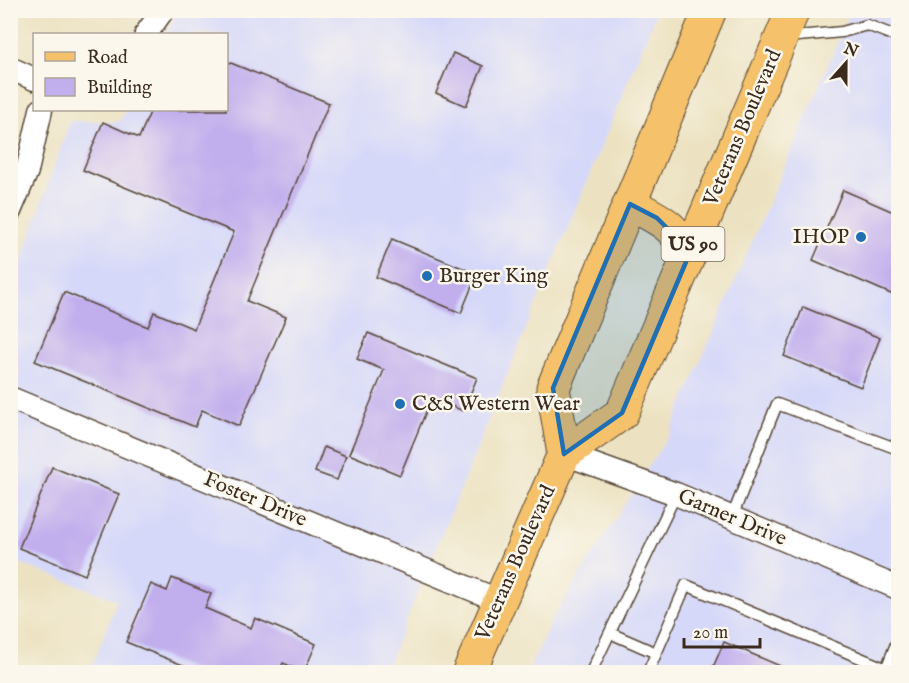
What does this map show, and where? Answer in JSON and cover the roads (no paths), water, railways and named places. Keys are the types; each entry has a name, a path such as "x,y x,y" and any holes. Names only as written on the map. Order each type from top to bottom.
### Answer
{"main road":[{"path":"564,454 553,388 710,10"},
{"name":"Veterans Boulevard","path":"469,672 564,454 622,413 787,24"},
{"path":"630,204 657,218 675,231 685,246 686,262"}],"street":[{"path":"147,33 163,10"},
{"path":"10,68 33,79"},
{"path":"10,211 27,171 41,111"},
{"name":"Foster Drive","path":"10,398 500,601"},
{"name":"Garner Drive","path":"564,454 676,494 898,588"}],"lane":[{"path":"787,24 842,32 867,25 898,37"},
{"path":"732,517 777,404 898,449"},
{"path":"591,672 676,494"},
{"path":"648,672 686,585 890,671 898,639"},
{"path":"609,633 656,653"}],"place":[{"name":"IHOP","path":"861,237"},
{"name":"Burger King","path":"427,276"},
{"name":"C&S Western Wear","path":"400,404"}]}
